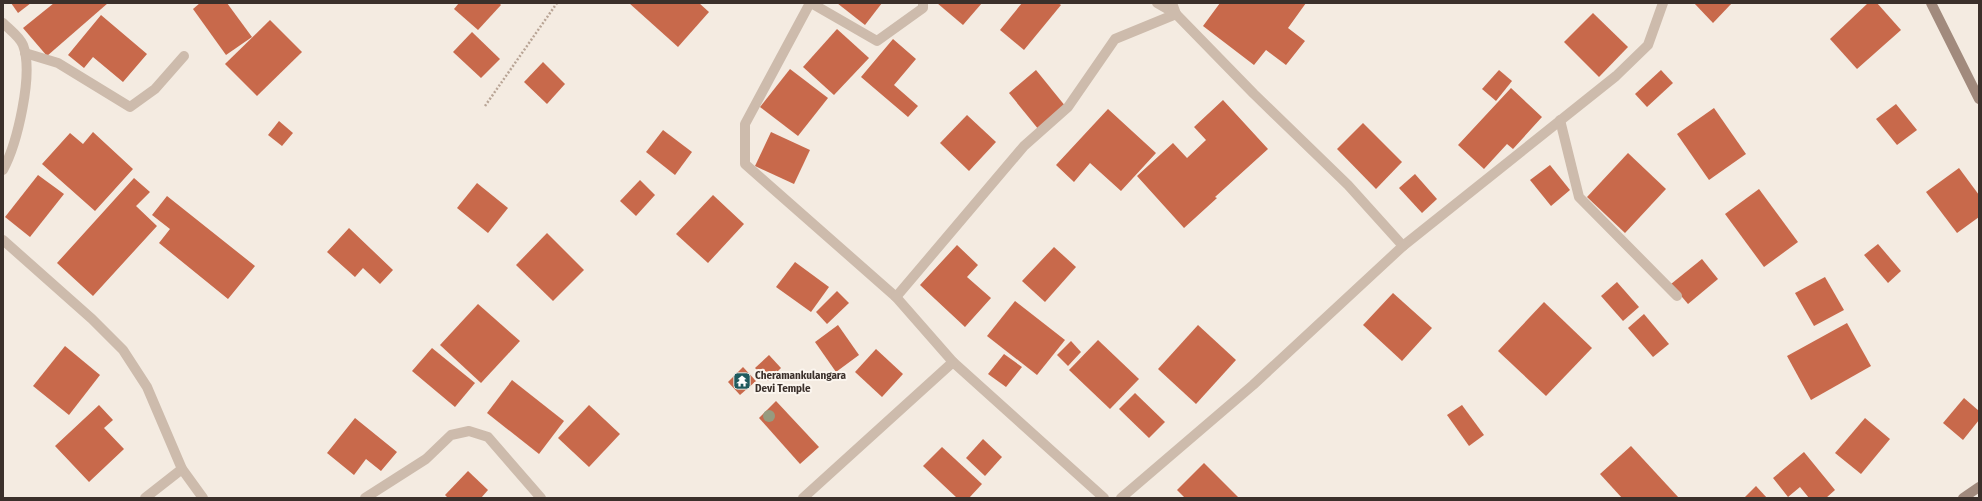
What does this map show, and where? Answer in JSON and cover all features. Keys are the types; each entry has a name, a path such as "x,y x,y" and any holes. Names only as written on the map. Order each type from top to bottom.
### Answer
{"main road":[{"path":"1931,3 1979,99"},
{"path":"1963,498 1979,487"}],"street":[{"path":"923,3 923,8 877,41 810,3 745,124 745,164 896,297 953,362 1104,498"},
{"path":"1157,3 1176,14 1254,94 1348,185 1403,246"},
{"path":"1172,3 1176,14"},
{"path":"1121,498 1252,385 1403,246 1616,76 1648,45 1663,3"},
{"path":"896,297 1024,146 1068,107 1115,39 1176,14"},
{"path":"3,23 23,44 26,52 22,114 3,170"},
{"path":"26,52 58,63 130,107 155,89 184,56"},
{"path":"1560,120 1579,197 1677,296"},
{"path":"3,240 92,319 123,350 147,387 182,469 203,498"},
{"path":"803,498 953,362"},
{"path":"365,498 426,459 451,435 469,431 488,437 541,498"},
{"path":"145,498 182,469"}],"path":[{"path":"485,106 557,3"}],"building":[{"path":"11,3 31,3 18,13"},
{"path":"54,3 108,3 47,56 23,28"},
{"path":"200,3 227,3 252,37 226,55 193,9"},
{"path":"459,3 499,3 501,5 478,30 454,9"},
{"path":"629,3 699,3 709,12 678,47"},
{"path":"837,3 882,3 865,25"},
{"path":"937,3 982,3 963,25"},
{"path":"1022,3 1058,3 1061,5 1024,50 1000,30"},
{"path":"1220,3 1306,3 1288,28 1305,41 1286,65 1266,50 1254,65 1203,26"},
{"path":"1694,3 1732,3 1713,23"},
{"path":"1868,3 1877,3 1901,30 1857,69 1830,39"},
{"path":"1593,13 1628,47 1599,77 1564,42"},
{"path":"101,15 147,54 123,82 93,57 84,68 68,55"},
{"path":"270,20 302,52 257,96 225,64"},
{"path":"837,29 869,58 834,95 803,67"},
{"path":"472,32 500,59 481,78 453,52"},
{"path":"893,39 916,59 894,85 918,106 908,117 861,77"},
{"path":"543,62 565,84 547,104 524,82"},
{"path":"790,69 828,98 798,136 760,107"},
{"path":"1036,70 1066,107 1039,130 1009,93"},
{"path":"1499,70 1512,81 1496,101 1482,89"},
{"path":"1661,70 1673,83 1647,107 1635,94"},
{"path":"1511,88 1542,117 1513,149 1507,144 1484,169 1458,145"},
{"path":"1223,100 1268,149 1215,197 1217,198 1184,228 1137,176 1173,143 1187,158 1206,140 1194,127"},
{"path":"1896,104 1917,130 1897,145 1876,119"},
{"path":"1714,108 1746,154 1709,180 1677,134"},
{"path":"1108,109 1156,153 1121,191 1090,163 1074,182 1056,165"},
{"path":"967,115 996,142 969,171 940,143"},
{"path":"279,121 293,133 282,146 268,135"},
{"path":"1363,123 1402,162 1376,189 1337,149"},
{"path":"663,130 692,152 675,175 646,152"},
{"path":"93,132 133,169 95,211 42,164 70,133 83,144"},
{"path":"771,132 810,150 794,184 755,166"},
{"path":"1628,153 1666,189 1625,233 1587,197"},
{"path":"1550,165 1570,190 1551,206 1530,180"},
{"path":"1959,168 1979,195 1979,217 1957,233 1926,192"},
{"path":"1415,174 1437,199 1422,213 1399,188"},
{"path":"38,175 64,194 30,237 5,217"},
{"path":"134,178 150,192 136,206 157,226 93,296 57,263"},
{"path":"640,180 655,195 636,216 620,201"},
{"path":"477,183 508,208 488,233 457,208"},
{"path":"1759,189 1798,242 1764,267 1725,214"},
{"path":"713,195 744,224 708,263 676,234"},
{"path":"167,196 255,266 228,299 159,243 170,229 152,215"},
{"path":"349,228 393,270 380,284 363,268 355,277 327,252"},
{"path":"547,233 584,270 553,301 516,265"},
{"path":"1878,244 1901,271 1888,283 1864,255"},
{"path":"957,245 978,265 967,277 991,298 965,327 920,285"},
{"path":"1054,247 1076,267 1045,302 1022,281"},
{"path":"1702,259 1718,279 1688,304 1671,284"},
{"path":"795,262 829,287 811,312 776,287"},
{"path":"1825,277 1844,310 1814,326 1795,293"},
{"path":"1617,282 1639,307 1623,321 1601,296"},
{"path":"837,291 849,303 827,324 816,312"},
{"path":"1393,293 1432,328 1402,361 1363,325"},
{"path":"1015,301 1065,340 1037,375 987,336"},
{"path":"1544,302 1592,348 1546,396 1498,351"},
{"path":"478,304 520,341 481,383 440,345"},
{"path":"1644,314 1669,344 1653,357 1628,328"},
{"path":"1847,323 1871,366 1811,400 1787,356"},
{"path":"838,325 859,355 836,372 815,342"},
{"path":"1198,325 1236,360 1196,404 1158,369"},
{"path":"1098,340 1139,379 1110,409 1069,370"},
{"path":"1071,341 1081,352 1068,366 1057,355"},
{"path":"65,346 100,375 69,415 33,386"},
{"path":"432,348 475,383 455,407 412,371"},
{"path":"876,349 903,374 882,397 855,372"},
{"path":"1004,354 1022,367 1006,387 988,374"},
{"path":"769,355 781,368 768,381 755,368"},
{"name":"Cheramankulangara Devi Temple","path":"743,367 756,381 740,395 728,382"},
{"path":"512,380 564,421 539,454 487,413"},
{"path":"1135,393 1165,422 1149,438 1119,409"},
{"path":"1964,398 1979,411 1979,420 1963,440 1943,423"},
{"path":"776,401 819,447 800,464 759,418"},
{"path":"99,405 113,420 104,428 124,449 89,482 55,446"},
{"path":"589,405 620,434 589,467 558,438"},
{"path":"1462,405 1484,435 1469,446 1447,415"},
{"path":"355,418 397,452 381,471 366,459 354,475 327,453"},
{"path":"1865,418 1890,439 1861,474 1835,453"},
{"path":"983,439 1002,457 985,476 966,458"},
{"path":"1631,446 1679,498 1622,498 1600,474"},
{"path":"942,447 982,484 969,498 957,498 923,466"},
{"path":"1804,452 1835,490 1826,498 1809,498 1800,487 1788,497 1773,478"},
{"path":"1204,463 1239,498 1185,498 1177,490"},
{"path":"468,471 488,490 481,498 448,498 445,495"},
{"path":"1756,486 1767,498 1744,498"}],"place":[{"name":"Cheramankulangara Devi Temple","path":"742,381"}]}
